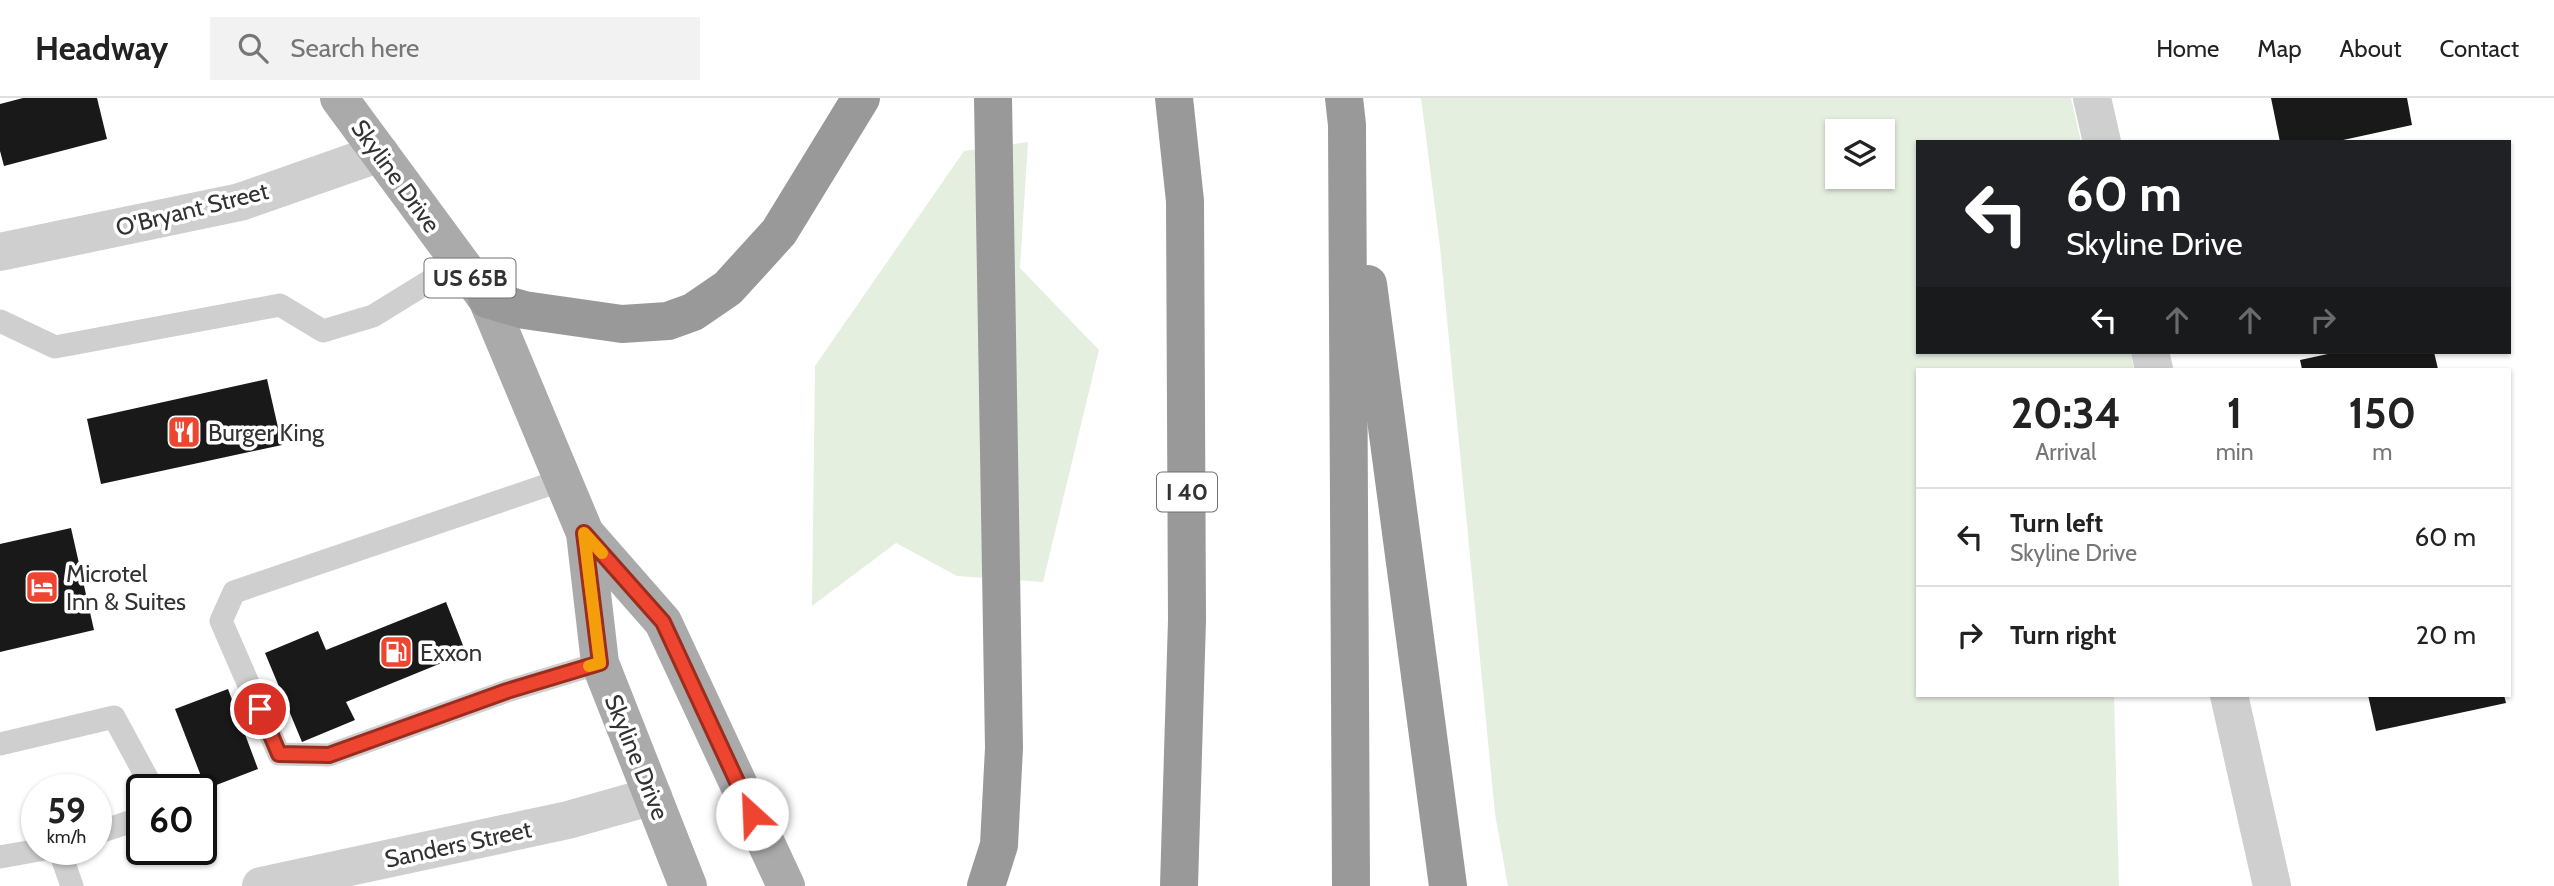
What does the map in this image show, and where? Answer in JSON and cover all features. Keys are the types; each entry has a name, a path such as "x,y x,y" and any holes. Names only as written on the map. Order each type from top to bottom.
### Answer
{"highway":[{"path":"487,299 524,310 622,324 668,321 693,312 728,288 779,232 860,98"},
{"path":"986,886 999,845 1004,748 993,98"},
{"name":"I 40","path":"1174,98 1185,215 1187,620 1179,886"},
{"path":"1345,111 1351,886"},
{"path":"1345,111 1448,886"}],"main road":[{"name":"Skyline Drive","path":"339,98 487,299 562,480"},
{"name":"US 65B","path":"562,480 584,533 663,622 786,886"},
{"name":"Skyline Drive","path":"584,533 600,663 688,886"}],"street":[{"path":"2092,98 2102,140"},
{"name":"O'Bryant Street","path":"0,252 240,202 380,153"},
{"path":"2229,697 2272,886"},
{"name":"Sanders Street","path":"261,886 365,875 653,796"}],"lane":[{"path":"0,321 55,347 280,305 323,331 373,316 459,264"},
{"path":"562,480 234,592 221,621 279,754 329,755 507,691 600,663"},
{"path":"0,744 114,718 145,774"},
{"path":"0,857 21,853"},
{"path":"65,865 72,886"}],"green space":[{"path":"1421,98 2071,98 2081,140 1916,140 1916,354 2130,354 2134,368 1916,368 1916,697 2114,697 2119,886 1508,886 1495,814 1440,247"},
{"path":"1028,142 1020,268 1099,350 1043,582 957,576 896,543 812,606 815,366 964,151"}],"building":[{"path":"23,98 97,98 107,139 4,166 0,151 0,104"},
{"path":"2271,98 2407,98 2412,125 2343,140 2280,140"},
{"path":"2328,354 2434,354 2438,368 2302,368 2300,360"},
{"name":"Burger King","path":"267,379 282,445 101,484 87,419"},
{"name":"Microtel Inn & Suites","path":"71,528 94,630 0,652 0,544"},
{"path":"446,602 466,653 346,702 355,720 302,742 265,653 318,631 326,650"},
{"path":"228,689 258,769 217,785 217,774 200,774 175,709"},
{"path":"2368,697 2504,697 2506,703 2376,731"}],"slow traffic":[{"path":"589,666 600,663 584,533 602,553"}],"place":[{"name":"Burger King","path":"184,432"},
{"name":"Microtel Inn & Suites","path":"42,587"},
{"name":"Exxon","path":"396,652"}],"route":[{"path":"260,709 279,754 329,755 507,691 600,663 584,533 663,622 752,814"}]}
